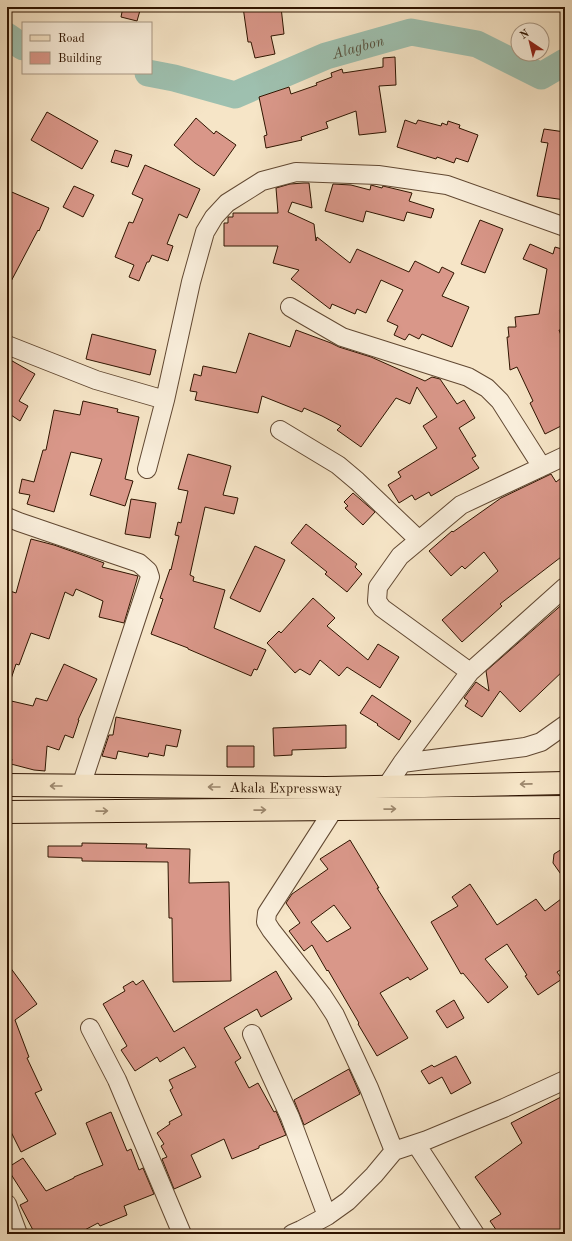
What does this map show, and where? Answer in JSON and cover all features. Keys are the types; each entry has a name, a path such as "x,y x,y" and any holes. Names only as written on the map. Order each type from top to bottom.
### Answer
{"main road":[{"name":"Akala Expressway","path":"7,785 326,788 565,783"},
{"name":"Akala Expressway","path":"7,812 565,807"}],"street":[{"path":"147,469 165,400 191,282 205,232 214,217 227,203 262,181 296,172 378,174 447,185 565,227"},
{"path":"290,307 342,337 468,376 487,388 500,400 542,467"},
{"path":"7,345 96,380 165,400"},
{"path":"280,430 338,465 419,540"},
{"path":"470,672 382,608 377,601 378,587 400,556 461,505 565,456"},
{"path":"7,517 139,562 148,571 150,577 82,786"},
{"path":"386,787 402,763 470,672 565,586"},
{"path":"402,763 525,747 541,742 565,725"},
{"path":"334,809 267,913 266,922 322,995 335,1015 369,1088 394,1151"},
{"path":"90,1028 117,1080 182,1234"},
{"path":"252,1034 293,1124 327,1216"},
{"path":"292,1234 327,1216 348,1202 374,1176 394,1151 416,1144 504,1108 565,1080"},
{"path":"416,1144 475,1234"},
{"path":"7,1204 18,1234"}],"building":[{"path":"123,7 141,7 137,21 121,17"},
{"path":"243,7 281,7 284,34 271,36 275,54 255,58 251,42 248,42"},
{"path":"395,57 396,85 379,86 386,132 359,135 356,111 326,122 328,128 301,137 302,140 266,148 264,136 267,135 259,97 289,87 291,94 317,85 316,83 332,77 331,73 342,69 343,73 383,67 383,58"},
{"path":"47,112 98,141 82,169 31,140"},
{"path":"196,118 214,134 216,131 236,145 214,176 195,163 174,145"},
{"path":"405,120 416,124 418,120 441,126 442,123 447,125 448,121 460,125 459,128 478,135 468,162 456,158 454,163 397,147"},
{"path":"544,129 565,132 565,200 537,196 548,143 541,142"},
{"path":"115,150 132,155 128,167 111,162"},
{"path":"145,165 200,189 187,218 179,214 167,244 173,246 168,261 152,255 149,262 147,262 139,281 129,277 134,265 115,257 129,222 133,223 143,199 132,194"},
{"path":"309,183 312,208 292,202 288,212 314,224 316,241 317,237 350,263 357,249 409,272 415,261 439,273 442,267 454,273 442,296 469,307 452,347 422,334 419,339 409,334 405,340 394,335 398,326 387,321 403,290 381,280 366,313 357,309 355,314 332,304 330,309 291,279 299,270 273,263 278,246 224,246 224,223 228,223 228,217 233,217 233,213 278,213 276,188 290,184"},
{"path":"333,184 351,185 370,190 371,185 382,188 383,186 412,193 409,201 434,209 431,218 407,212 404,221 366,211 363,222 325,211"},
{"path":"74,186 94,195 83,217 63,207"},
{"path":"7,190 49,208 39,231 38,230 7,289"},
{"path":"480,220 503,229 485,273 461,264"},
{"path":"530,244 553,254 555,247 565,250 565,307 561,306 563,330 559,330 565,346 565,424 545,434 530,403 533,401 517,367 510,370 507,337 509,337 508,327 516,327 515,317 539,314 547,269 523,259"},
{"path":"296,330 339,347 371,357 425,381 432,377 440,379 457,404 464,400 475,418 459,428 476,456 472,458 479,468 431,496 429,492 415,500 412,495 399,503 388,485 401,477 398,472 437,448 423,426 437,417 417,387 410,404 396,398 361,447 337,430 341,426 322,416 304,408 302,412 262,396 258,413 195,400 197,392 190,391 194,374 201,376 203,366 236,373 249,333 290,347"},
{"path":"92,334 156,350 150,375 86,359"},
{"path":"7,358 35,374 19,401 28,406 20,421 11,415 7,423"},
{"path":"83,401 118,409 117,412 139,417 125,479 133,481 125,506 90,495 102,459 71,452 54,512 27,504 30,495 19,493 22,479 34,482 43,450 46,450 54,410 80,415"},
{"path":"188,454 231,466 223,495 238,498 234,514 205,507 190,575 194,577 193,581 225,590 214,628 266,650 257,670 254,669 251,676 188,648 151,634 163,599 160,598 170,569 171,570 179,536 175,535 178,522 181,523 188,491 178,489"},
{"path":"551,474 556,482 565,475 565,554 500,604 502,606 462,642 442,620 498,571 484,552 465,569 462,566 451,576 429,551 452,531 453,532 501,498"},
{"path":"353,493 375,512 363,525 345,508 348,506 344,502"},
{"path":"131,499 156,503 150,538 125,534"},
{"path":"306,524 357,564 355,567 362,574 347,592 325,574 327,572 291,543"},
{"path":"31,539 54,545 104,563 102,567 138,576 124,623 99,617 103,601 76,589 73,596 65,592 49,639 31,633 19,665 16,664 9,685 7,685 7,590 16,593"},
{"path":"255,546 285,560 260,612 230,598"},
{"path":"313,598 335,618 327,626 368,660 378,644 399,657 380,688 347,667 339,676 320,660 310,675 300,669 295,673 267,643 279,631 281,633"},
{"path":"565,602 565,669 520,712 500,691 482,717 465,706 468,701 464,698 476,682 489,691 486,671"},
{"path":"64,664 97,679 78,720 73,738 65,735 59,750 47,746 45,771 34,770 11,764 12,759 7,757 7,700 33,706 36,698 47,701"},
{"path":"372,695 411,721 399,740 377,725 378,724 360,713"},
{"path":"116,717 181,730 177,747 166,745 164,756 149,753 148,757 118,751 116,759 102,756 109,735 113,735"},
{"path":"346,725 346,748 292,750 292,755 274,756 273,728"},
{"path":"227,746 254,746 254,767 227,767"},
{"path":"350,840 379,888 377,888 428,969 410,980 408,977 380,993 408,1038 377,1056 312,945 304,951 289,931 300,923 286,903 292,894 328,869 320,859","holes":["334,905 351,928 327,942 311,922"]},
{"path":"82,843 147,844 146,848 190,849 189,883 229,882 231,981 173,982 172,918 169,918 168,862 82,861 82,858 48,857 48,846 82,846"},
{"path":"565,847 565,880 553,863 554,854"},
{"path":"470,884 497,925 536,899 545,911 565,896 565,967 557,972 562,979 538,995 525,976 527,975 507,944 485,959 508,987 488,1003 463,973 461,974 431,922 458,906 452,897"},
{"path":"7,963 37,1004 15,1020 29,1057 27,1058 42,1090 35,1093 56,1134 21,1152 7,1124"},
{"path":"276,971 292,999 261,1017 257,1009 224,1028 241,1058 235,1062 249,1088 258,1083 274,1112 276,1111 286,1135 232,1159 224,1139 191,1155 201,1177 174,1189 162,1159 167,1157 161,1146 164,1144 157,1133 170,1124 169,1122 182,1115 170,1090 173,1088 169,1080 196,1067 184,1047 160,1062 157,1057 135,1071 121,1050 127,1046 103,1004 125,991 123,987 133,981 136,985 143,980 174,1032"},
{"path":"454,1000 464,1018 447,1028 436,1011"},
{"path":"456,1056 471,1083 451,1094 442,1077 429,1084 421,1071 432,1065 434,1067"},
{"path":"349,1069 360,1094 304,1125 294,1100"},
{"path":"561,1097 565,1104 565,1234 499,1234 490,1221 501,1214 475,1177 522,1143 511,1123"},
{"path":"111,1112 127,1151 131,1149 139,1170 143,1168 154,1194 124,1206 127,1215 100,1226 98,1223 77,1234 35,1234 20,1205 28,1201 7,1168 23,1158 46,1191 103,1165 86,1123"}],"waterway":[{"name":"Alagbon","path":"152,74 174,78 235,95 326,56 411,32 477,44 541,76 565,62"},
{"name":"Alagbon","path":"7,36 22,46"}]}
